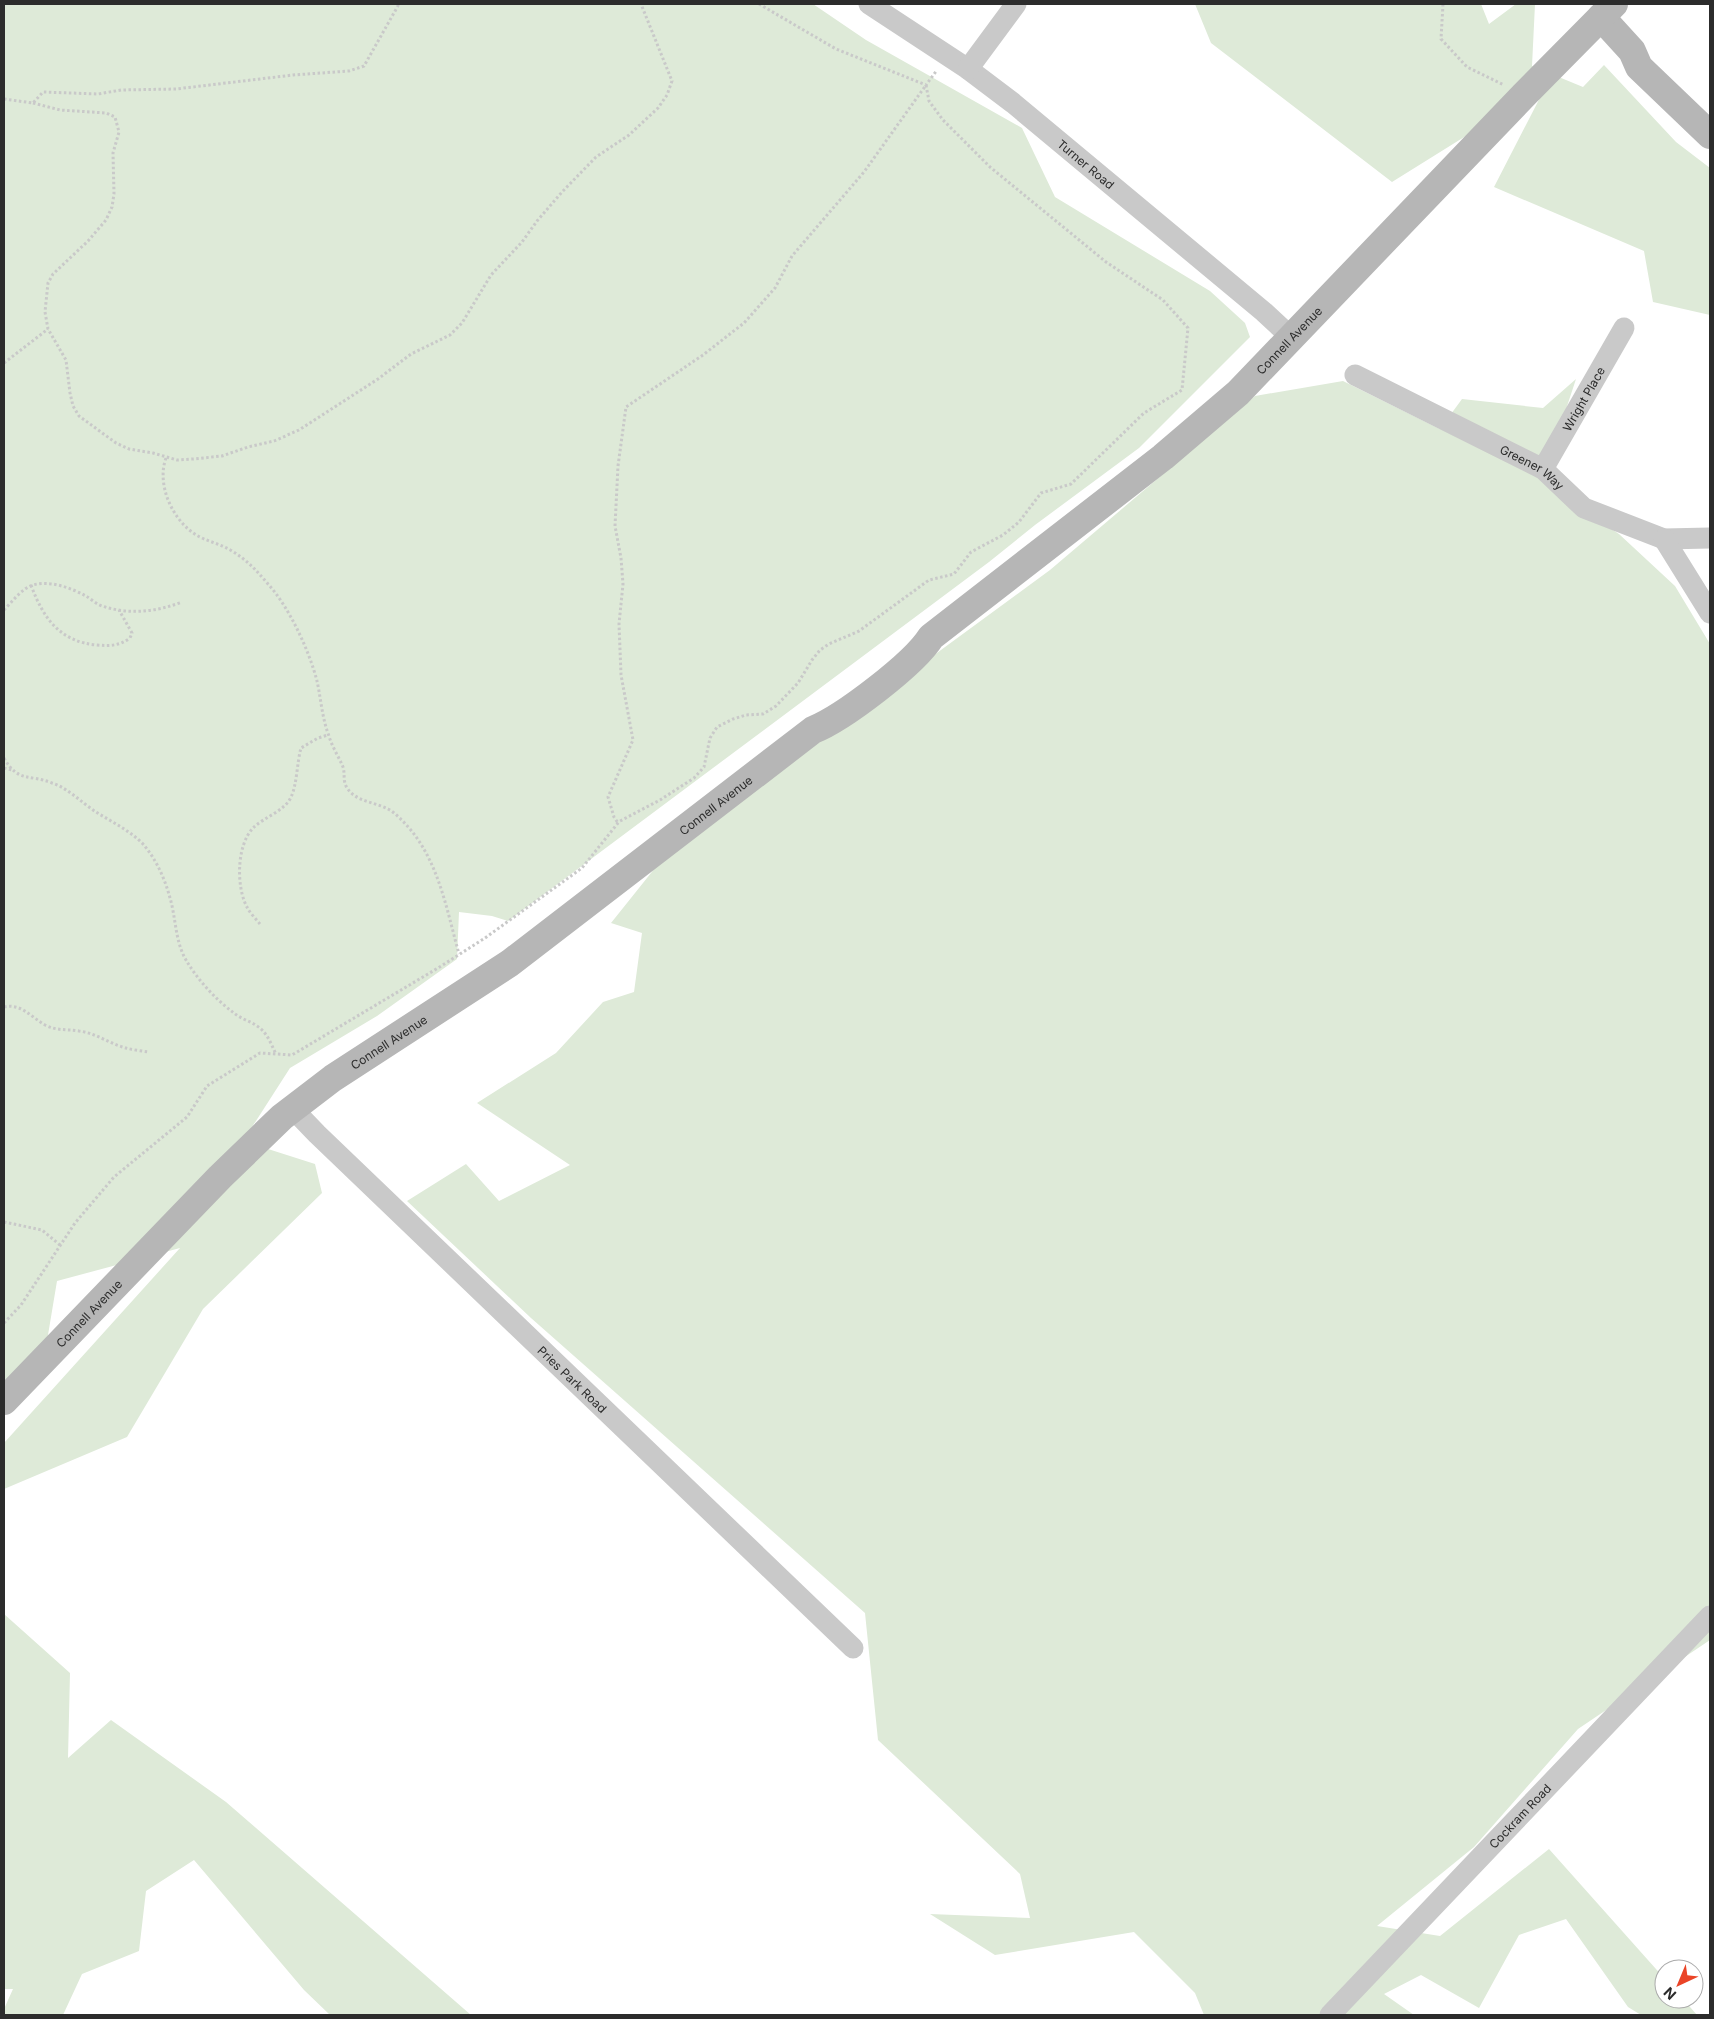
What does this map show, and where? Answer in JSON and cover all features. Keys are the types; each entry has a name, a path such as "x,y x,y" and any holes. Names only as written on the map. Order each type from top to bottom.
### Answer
{"street":[{"name":"Turner Road","path":"869,4 968,69 1013,103 1264,312 1292,338"},
{"path":"968,69 1016,4"},
{"path":"1600,18 1632,51 1639,67 1710,135"},
{"name":"Connell Avenue","path":"4,1401 220,1177 292,1108 333,1078 510,963 813,730 823,716 875,673 914,644 931,637 1181,442 1238,393 1600,18"},
{"name":"Wright Place","path":"1543,469 1624,328"},
{"name":"Greener Way","path":"1355,375 1543,469 1584,508 1664,539 1710,538"},
{"path":"1664,539 1710,613"},
{"name":"Pries Park Road","path":"292,1108 853,1648"},
{"name":"Cockram Road","path":"1330,2015 1710,1616"}],"path":[{"path":"33,103 43,92 98,94 121,90 176,89 293,74 349,71 364,66 399,4"},
{"path":"4,99 33,103 60,110 106,113 115,117 119,132 113,153 114,194 112,207 106,220 88,241 53,274 48,283 45,312 48,329 66,360 73,406 79,416 122,446 166,458 193,460 222,456 274,441 319,418 411,354 450,335 462,323 491,276 522,242 562,192 596,157 628,135 658,108 667,95 672,81 641,4"},
{"path":"759,4 836,49 926,85"},
{"path":"1443,4 1441,39 1466,68 1524,95"},
{"path":"618,823 614,817 608,797 632,740 621,675 619,624 623,584 621,558 615,526 618,466 626,407 703,355 744,323 775,288 792,256 864,172 948,56"},
{"path":"4,1323 21,1305 75,1223 114,1177 186,1117 207,1086 260,1054 292,1055 485,938 582,868 618,823 660,800 694,778 704,767 710,738 717,727 732,719 746,715 763,714 776,706 798,683 820,650 859,630 929,580 954,574 971,552 1003,535 1019,522 1041,493 1071,484 1144,412 1182,390 1188,328 1183,322 1163,300 1106,262 990,167 943,120 929,101 926,85"},
{"path":"4,362 48,329"},
{"path":"166,458 162,468 163,483 174,511 186,526 197,535 220,543 251,564 286,606 316,678 328,735 343,768 345,784 355,796 392,811 427,853 444,895 459,954"},
{"path":"4,610 31,585 47,584 61,586 84,595 100,606 119,610 151,611 182,602"},
{"path":"31,585 49,620 62,633 81,644 115,646 130,638 132,634 119,610"},
{"path":"260,924 248,909 241,890 239,868 242,849 251,830 291,798 301,748 318,738 328,735"},
{"path":"4,758 12,770"},
{"path":"4,768 12,770 22,777 52,782 117,824 143,845 154,858 171,899 179,943 193,971 225,1007 257,1026 266,1034 276,1054"},
{"path":"4,1006 11,1005 27,1011 44,1025 62,1031 78,1030 99,1036 125,1048 149,1052"},
{"path":"4,1222 42,1230 60,1245"}],"green space":[{"path":"4,4 813,4 866,40 1022,128 1055,197 1210,291 1245,323 1250,337 1139,448 508,921 492,916 459,912 457,959 377,1016 290,1068 243,1141 315,1164 322,1193 203,1309 127,1437 4,1489 4,1443 180,1248 57,1281 47,1341 4,1383"},
{"path":"1195,4 1481,4 1489,24 1516,4 1535,4 1532,66 1583,87 1604,65 1676,142 1710,168 1710,315 1653,302 1644,251 1494,187 1546,86 1392,182 1211,43"},
{"path":"1576,379 1542,482 1619,534 1675,586 1710,644 1710,1640 1578,1729 1474,1847 1377,1926 1440,1936 1549,1849 1654,1967 1654,2009 1692,2009 1697,2015 1641,2015 1628,2007 1566,1919 1519,1935 1479,2008 1421,1975 1384,1994 1414,2015 1204,2015 1195,1993 1134,1932 995,1955 930,1914 1030,1918 1020,1874 878,1740 865,1613 531,1318 407,1201 466,1164 499,1201 570,1165 477,1103 556,1053 603,1002 634,992 642,933 611,923 671,848 1050,570 1255,396 1343,381 1440,429 1462,399 1543,408"},
{"path":"4,1614 70,1673 68,1758 111,1720 226,1802 471,2015 330,2015 304,1990 194,1860 146,1891 139,1951 82,1974 63,2015 4,2015 4,2009 13,1989 4,1989"}]}
